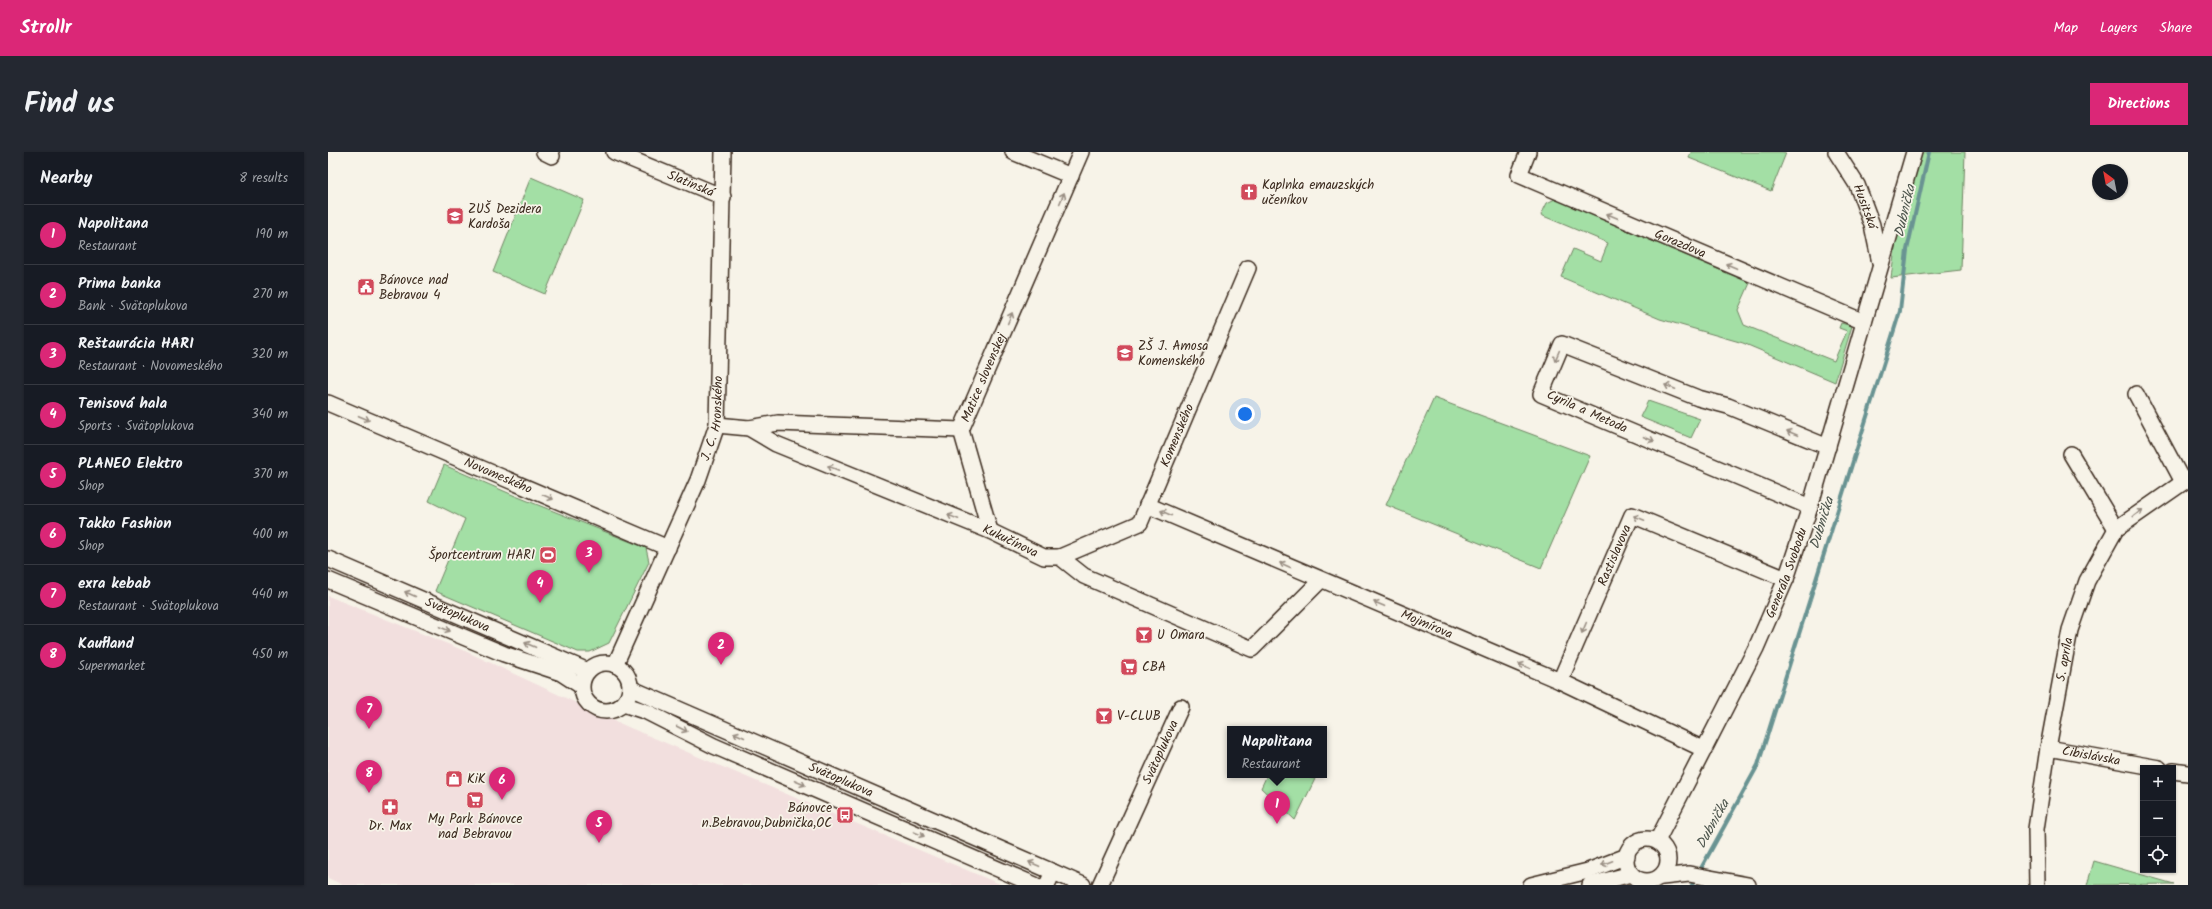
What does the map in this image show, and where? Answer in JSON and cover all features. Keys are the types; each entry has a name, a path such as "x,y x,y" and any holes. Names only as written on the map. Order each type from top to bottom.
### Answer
{"street":[{"name":"Slatinská","path":"614,152 723,197"},
{"name":"J. C. Hronského","path":"615,665 698,480 717,425 723,152"},
{"path":"1013,152 1071,176"},
{"name":"Matice slovenskej","path":"748,428 778,423 961,430 1081,152"},
{"name":"Gorazdova","path":"1528,152 1518,175 1864,322"},
{"name":"Husitská","path":"1836,152 1857,185 1872,225 1881,266"},
{"name":"Generála Svobodu","path":"1657,841 1756,648 1786,578 1810,507 1914,152"},
{"name":"Komenského","path":"1060,557 1140,523 1248,268"},
{"name":"Cyrila a Metoda","path":"1810,507 1541,394 1562,344 1698,398 1728,406 1828,447"},
{"path":"2136,394 2186,481"},
{"name":"Novomeského","path":"328,403 668,548"},
{"name":"Kukučínova","path":"717,425 748,428 776,444 990,531 1044,557 1060,557"},
{"path":"961,430 990,531"},
{"path":"2071,454 2113,534"},
{"name":"5. apríla","path":"2037,885 2036,829 2048,748 2070,630 2087,581 2113,534 2186,481"},
{"name":"Mojmírova","path":"1147,505 1560,681 1703,749"},
{"name":"Rastislavova","path":"1560,681 1632,515 1786,578"},
{"path":"1060,557 1084,576 1252,649 1321,580"},
{"name":"Svätoplukova","path":"328,559 588,671"},
{"name":"Svätoplukova","path":"328,580 504,654 561,673 581,686"},
{"path":"601,663 615,665 628,677 630,688 623,704 611,711 605,712 594,709 583,697 581,686 588,671 601,663"},
{"name":"Svätoplukova","path":"630,688 1050,879 1083,885"},
{"name":"Svätoplukova","path":"623,704 647,712 714,746 1035,885"},
{"name":"Svätoplukova","path":"1100,885 1181,707"},
{"name":"Cibislávska","path":"2048,748 2142,765"},
{"path":"2176,771 2188,773"},
{"path":"1662,877 1669,861 1666,849 1657,841 1646,839 1634,844 1627,856 1627,866 1635,878 1648,882 1662,877 1690,874 1748,885"},
{"path":"1531,885 1588,871 1627,856"},
{"path":"1669,861 1690,874"},
{"path":"1590,885 1631,874"}],"shaded area":[{"path":"328,596 465,651 628,727 1002,885 343,885 328,878"}],"green space":[{"path":"1691,152 1786,153 1771,191 1689,158"},
{"path":"1908,152 1965,152 1961,270 1891,278"},
{"path":"531,177 584,200 545,294 493,272"},
{"path":"1555,199 1750,283 1738,310 1744,325 1834,361 1847,331 1839,328 1841,323 1852,326 1835,382 1743,343 1660,319 1561,277 1573,249 1601,261 1608,243 1541,215 1547,203"},
{"path":"1434,398 1590,456 1541,568 1386,505"},
{"path":"1648,401 1700,419 1691,438 1640,417"},
{"name":"Športcentrum HARI","path":"444,465 513,495 646,548 649,562 609,643 590,652 578,652 435,591 465,519 429,501"},
{"path":"1266,778 1315,779 1295,820 1261,788"},
{"path":"2094,861 2167,882 2174,884 2087,885"}],"waterway":[{"name":"Dubnička","path":"1699,872 1758,765 1900,311 1907,250 1929,152"},
{"name":"Dubnička","path":"1692,885 1696,878"}],"place":[{"name":"Kaplnka emauzských učeníkov","path":"1249,192"},
{"name":"ZUŠ Dezidera Kardoša","path":"455,216"},
{"name":"Bánovce nad Bebravou 4","path":"366,287"},
{"name":"ZŠ J. Amosa Komenského","path":"1125,353"},
{"name":"Športcentrum HARI","path":"548,555"},
{"name":"Reštaurácia HARI","path":"589,573"},
{"name":"Tenisová hala","path":"540,603"},
{"name":"U Omara","path":"1144,635"},
{"name":"Prima banka","path":"721,665"},
{"name":"CBA","path":"1129,667"},
{"name":"V-CLUB","path":"1104,716"},
{"name":"exra kebab","path":"369,729"},
{"name":"KiK","path":"454,779"},
{"name":"Kaufland","path":"369,793"},
{"name":"My Park Bánovce nad Bebravou","path":"475,800"},
{"name":"Takko Fashion","path":"502,800"},
{"name":"Dr. Max","path":"390,807"},
{"name":"Bánovce n.Bebravou,Dubnička,OC","path":"845,815"},
{"name":"Napolitana","path":"1277,824"},
{"name":"PLANEO Elektro","path":"599,843"}]}
